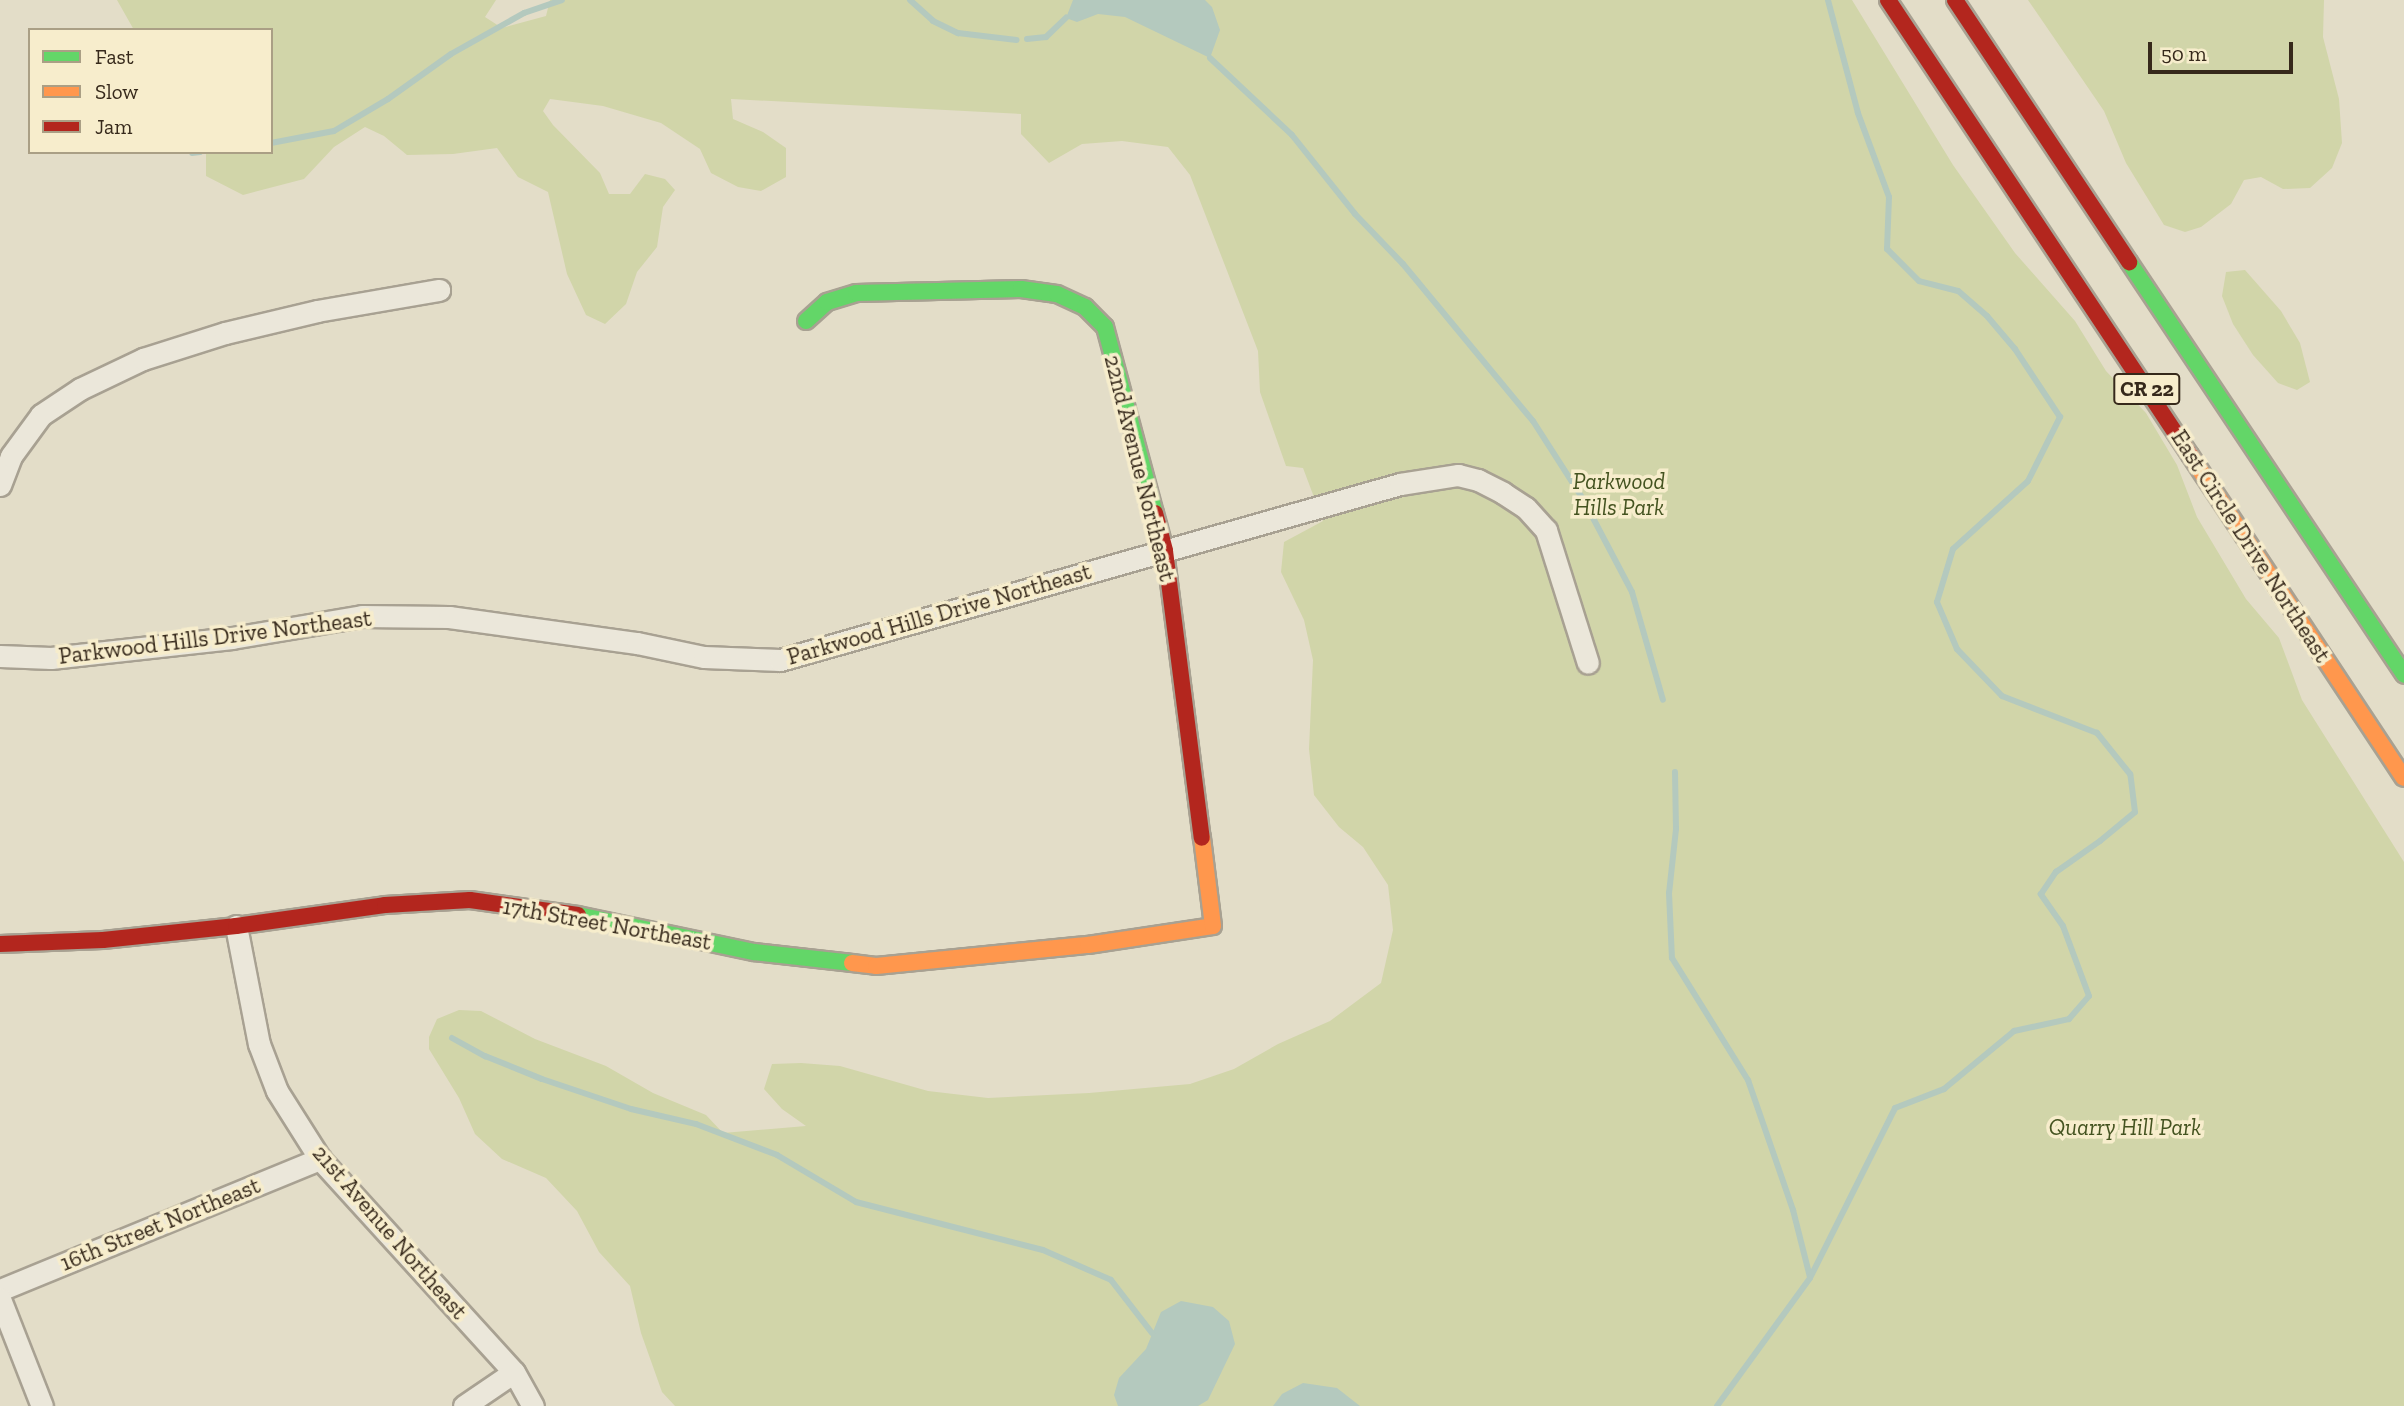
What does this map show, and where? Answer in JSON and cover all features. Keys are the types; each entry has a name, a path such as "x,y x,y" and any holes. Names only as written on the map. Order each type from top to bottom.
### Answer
{"street":[{"name":"East Circle Drive Northeast","path":"1888,0 2404,778"},
{"name":"CR 22","path":"1955,0 2404,675"},
{"name":"22nd Avenue Northeast","path":"806,321 827,302 856,293 1021,289 1057,294 1085,307 1105,327 1165,551 1213,926"},
{"path":"0,485 12,456 41,415 80,389 143,359 225,333 317,311 439,290"},
{"name":"Parkwood Hills Drive Northeast","path":"0,656 51,657 204,641 362,616 449,617 637,643 704,657 780,660 1400,484 1458,475 1478,480 1503,493 1526,508 1546,530 1560,566 1588,663"},
{"name":"17th Street Northeast","path":"0,944 103,940 236,926 385,905 470,900 577,915 754,952 876,966 1088,945 1213,926"},
{"name":"21st Avenue Northeast","path":"236,926 259,1044 277,1091 320,1159 514,1372 533,1406"},
{"name":"16th Street Northeast","path":"0,1290 320,1159"},
{"path":"0,1299 41,1406"},
{"path":"464,1406 514,1372"}],"green space":[{"path":"117,0 496,0 485,17 502,28 546,16 550,0 1852,0 1953,165 2015,253 2075,321 2106,371 2146,413 2177,465 2197,517 2246,599 2279,638 2302,700 2404,862 2404,1406 675,1406 662,1392 641,1333 630,1286 599,1252 577,1211 546,1178 502,1159 475,1134 459,1098 429,1049 429,1037 437,1019 459,1010 481,1011 535,1039 606,1066 653,1093 706,1115 723,1133 806,1126 782,1109 764,1089 772,1064 840,1066 928,1091 988,1098 1190,1084 1234,1069 1278,1044 1330,1021 1381,983 1393,930 1388,885 1363,847 1339,827 1314,795 1309,749 1313,660 1304,620 1281,572 1284,542 1323,521 1303,468 1286,466 1260,392 1258,351 1190,175 1168,147 1122,141 1082,144 1049,163 1021,134 1021,114 731,99 733,119 763,132 786,148 786,177 761,191 738,187 711,173 700,149 661,123 603,106 550,99 543,111 553,125 600,173 609,194 630,194 645,174 665,179 675,190 663,207 657,247 637,272 626,304 605,324 586,315 567,274 548,192 518,177 497,148 453,154 407,155 384,136 365,127 334,147 304,179 243,195 206,176 206,154 273,154 273,28 133,28"},
{"path":"2028,0 2324,0 2323,37 2339,99 2342,143 2332,168 2310,188 2283,189 2261,177 2244,180 2231,204 2201,227 2185,232 2164,225 2126,163 2104,111"},
{"path":"2245,270 2281,311 2300,343 2310,382 2297,390 2278,383 2253,355 2233,324 2222,296 2226,272"}],"shaded area":[{"path":"1073,0 1205,0 1212,7 1220,30 1210,58 1125,17 1098,14 1077,22 1066,18"},
{"path":"1181,1301 1213,1307 1229,1321 1235,1344 1208,1400 1198,1406 1118,1406 1114,1395 1119,1378 1146,1349 1161,1312"},
{"path":"1303,1383 1337,1388 1360,1406 1273,1406 1282,1394"}],"waterway":[{"path":"273,143 334,131 388,99 451,54 524,13 562,0"},
{"path":"910,0 933,21 958,33 1017,40"},
{"path":"1717,1406 1810,1278 1895,1108 1944,1089 2014,1031 2069,1019 2089,996 2063,926 2041,894 2056,872 2135,812 2130,774 2097,733 2002,696 1957,649 1937,602 1953,549 2028,481 2060,417 2015,349 1987,316 1958,291 1919,281 1887,249 1889,197 1858,113 1828,0"},
{"path":"1027,39 1046,37 1066,18"},
{"path":"1210,58 1292,135 1355,214 1403,264 1533,421 1583,499 1632,592 1663,700"},
{"path":"1675,772 1676,829 1669,893 1672,958 1748,1080 1793,1210 1810,1277"},
{"path":"452,1038 485,1056 542,1079 631,1109 696,1124 777,1155 856,1202 1043,1250 1111,1280 1152,1333"}],"traffic: fast":[{"path":"2129,262 2404,675"},
{"path":"806,321 827,302 856,293 1021,289 1057,294 1085,307 1105,327 1155,513"},
{"path":"578,915 754,952 852,963"}],"traffic: slow":[{"path":"2190,455 2404,778"},
{"path":"852,963 876,966 1088,945 1213,926 1202,838"}],"traffic: jam":[{"path":"1888,0 2190,455"},
{"path":"1955,0 2129,262"},
{"path":"1155,513 1165,551 1202,838"},
{"path":"0,944 103,940 236,926 385,905 470,900 578,915"}],"park label":[{"name":"Parkwood Hills Park","path":"1619,494"},
{"name":"Quarry Hill Park","path":"2125,1127"}]}
